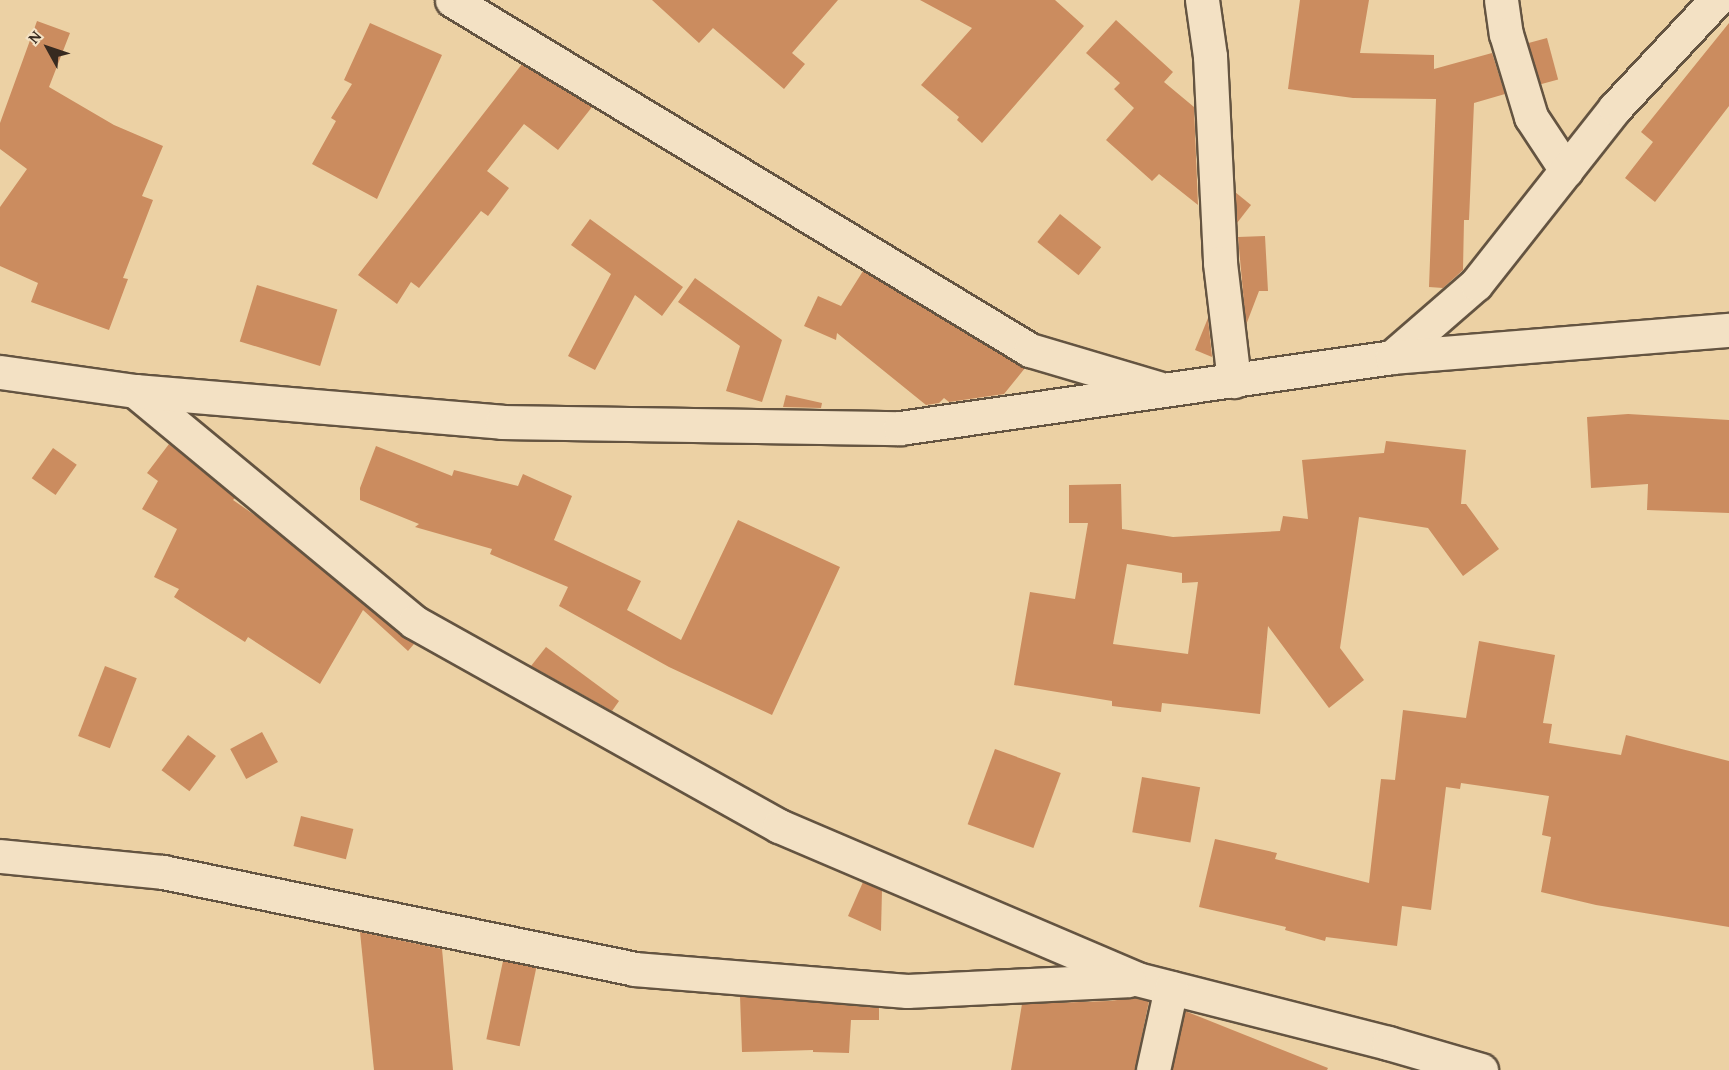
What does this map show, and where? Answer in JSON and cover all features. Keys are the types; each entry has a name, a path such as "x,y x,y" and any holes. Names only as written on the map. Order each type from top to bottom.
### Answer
{"street":[{"path":"453,0 1030,350 1169,391"},
{"path":"1202,0 1210,56 1220,262 1234,381"},
{"path":"1501,0 1506,34 1531,117 1566,170"},
{"path":"1392,357 1476,284 1615,108 1716,0"},
{"path":"0,372 135,391 502,422 900,428 1169,391 1392,357 1729,330"},
{"path":"135,391 414,622 779,826 1137,979 1481,1070"},
{"path":"0,856 163,872 634,969 907,991 1137,979"},
{"path":"1153,1070 1171,988"}],"building":[{"path":"652,0 838,0 792,53 805,64 784,89 713,28 699,43"},
{"path":"920,0 1055,0 1084,26 982,143 957,120 959,117 921,85 972,28"},
{"path":"1300,0 1369,0 1360,53 1434,55 1434,69 1492,53 1505,94 1474,103 1469,220 1464,220 1463,270 1443,288 1429,287 1436,99 1353,98 1288,89"},
{"path":"1116,20 1173,72 1164,82 1194,107 1198,205 1159,174 1152,181 1106,140 1134,108 1114,89 1120,83 1086,53"},
{"path":"37,21 70,33 49,87 114,125 163,146 142,196 153,200 123,278 128,279 109,330 31,302 38,283 0,266 0,207 27,169 0,149 0,123"},
{"path":"370,23 442,55 377,199 312,164 336,121 331,118 352,84 344,80"},
{"path":"1729,23 1729,106 1655,202 1625,178 1653,142 1641,132"},
{"path":"1547,38 1558,80 1539,85 1528,43"},
{"path":"522,64 592,107 558,150 524,124 487,171 509,188 488,216 481,211 419,288 411,282 397,304 358,275"},
{"path":"1235,192 1251,205 1237,223"},
{"path":"1060,214 1101,247 1079,275 1037,242"},
{"path":"590,219 683,287 662,316 635,295 595,370 568,356 611,274 571,245"},
{"path":"1265,236 1268,291 1259,291 1246,325 1238,237"},
{"path":"863,271 1025,368 1004,394 949,402 944,398 939,403 926,405 837,333 836,340 804,326 818,296 841,306"},
{"path":"695,278 782,340 762,402 726,391 740,346 678,302"},
{"path":"257,285 337,310 320,366 240,341"},
{"path":"1208,318 1212,357 1195,350"},
{"path":"786,395 822,403 821,408 783,407"},
{"path":"1628,414 1729,420 1729,513 1647,510 1648,484 1591,488 1587,417"},
{"path":"1386,441 1466,450 1461,504 1466,504 1499,549 1463,576 1428,528 1359,517 1340,648 1364,680 1329,708 1268,626 1260,714 1162,703 1161,712 1112,706 1112,701 1014,685 1030,592 1075,599 1088,523 1069,523 1069,485 1121,484 1122,529 1173,537 1280,531 1283,516 1308,519 1302,460 1384,453","holes":["1127,564 1182,573 1182,583 1198,582 1188,654 1113,644"]},
{"path":"169,444 235,498 233,500 259,518 414,644 408,651 363,610 320,684 248,637 245,642 174,597 179,589 154,577 177,529 142,509 158,481 147,473"},
{"path":"376,446 452,476 454,470 518,486 523,474 572,496 554,540 641,581 627,610 681,640 738,520 840,567 772,715 669,667 559,606 568,587 490,554 492,549 415,527 419,524 360,500 360,488"},
{"path":"53,448 77,465 56,495 32,478"},
{"path":"1479,641 1555,655 1543,723 1552,724 1549,743 1621,755 1626,735 1729,761 1729,927 1596,905 1541,892 1551,837 1542,835 1549,796 1461,783 1460,789 1446,787 1431,910 1402,906 1397,946 1326,937 1325,941 1285,930 1286,927 1199,907 1215,839 1277,853 1275,859 1369,883 1381,779 1395,780 1403,710 1466,718"},
{"path":"546,647 619,701 612,711 531,666"},
{"path":"105,666 137,678 110,748 78,736"},
{"path":"262,732 278,762 246,779 230,749"},
{"path":"188,735 216,756 189,791 162,770"},
{"path":"995,749 1061,773 1033,848 968,824"},
{"path":"1142,777 1200,787 1190,842 1132,832"},
{"path":"301,816 353,829 346,859 294,846"},
{"path":"863,882 882,890 881,931 848,916"},
{"path":"360,932 442,949 453,1070 374,1070"},
{"path":"503,961 536,968 520,1046 486,1039"},
{"path":"740,996 879,1008 879,1020 851,1020 849,1053 813,1052 813,1050 742,1052"},
{"path":"1134,998 1149,1001 1135,1070 1011,1070 1022,1004"},
{"path":"1185,1011 1328,1068 1327,1070 1172,1070"}]}
